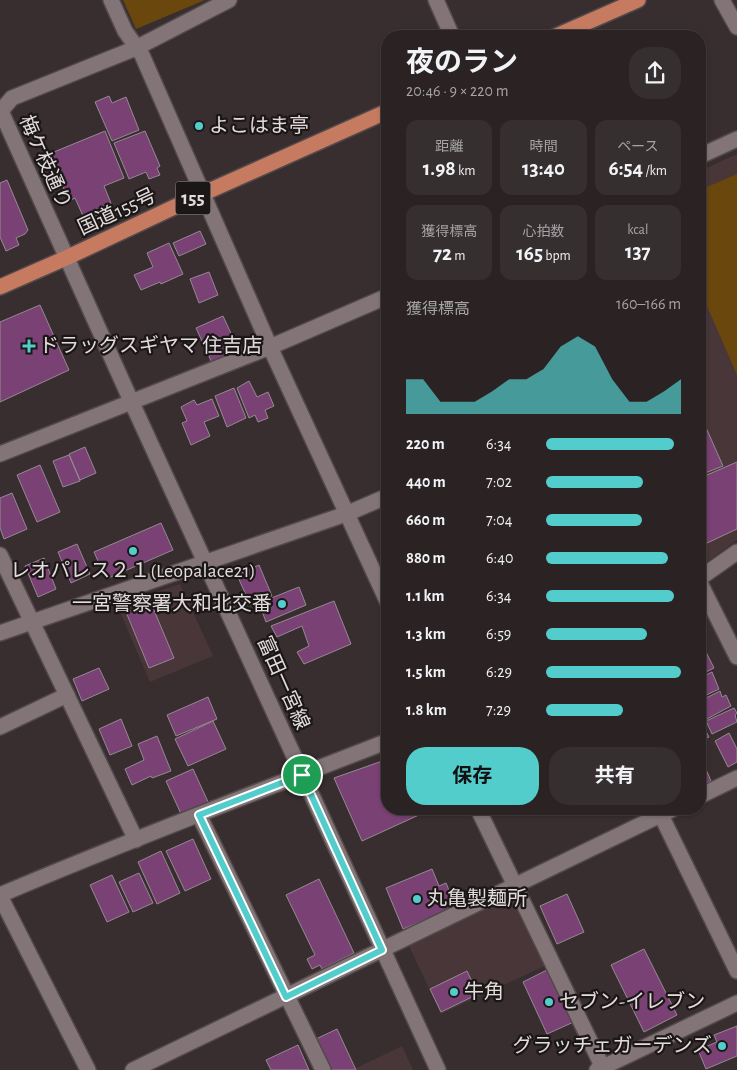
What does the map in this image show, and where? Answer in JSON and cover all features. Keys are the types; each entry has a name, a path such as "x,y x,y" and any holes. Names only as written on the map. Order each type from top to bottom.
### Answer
{"highway":[{"path":"570,30 638,0"},
{"name":"国道155号","path":"0,288 202,194 381,114"}],"street":[{"path":"111,0 125,31 142,55 270,347 381,588"},
{"path":"436,0 449,30"},
{"path":"722,0 737,27"},
{"path":"0,111 12,98 136,48 226,1"},
{"name":"梅ケ枝通り","path":"0,111 66,258"},
{"path":"706,153 737,139"},
{"name":"富田一宮線","path":"66,258 438,1070"},
{"path":"0,454 270,347 381,299"},
{"path":"0,633 346,514 381,499"},
{"path":"706,574 737,552"},
{"path":"0,555 136,840"},
{"path":"706,595 737,657"},
{"path":"0,726 67,695"},
{"path":"88,1070 0,895 88,857 381,744"},
{"path":"706,793 737,778"},
{"path":"199,815 323,1070"},
{"path":"481,815 601,1069 737,1003"},
{"path":"133,1070 515,886 656,815"},
{"path":"666,815 737,972"}],"shaded area":[{"path":"123,0 205,0 136,29"},
{"path":"737,154 737,540 706,563 706,168"},
{"path":"737,174 737,375 706,304 706,187"},
{"path":"180,584 213,656 150,682 117,605"},
{"path":"515,894 549,964 441,1014 408,944"},
{"path":"402,1046 413,1070 352,1070"}],"building":[{"path":"109,96 112,103 126,97 139,130 112,141 95,102"},
{"path":"105,131 124,178 104,186 115,213 87,225 75,198 69,201 49,154"},
{"path":"145,131 160,166 157,168 160,175 149,179 146,172 129,179 114,143"},
{"path":"7,180 28,230 25,234 16,238 19,245 6,251 0,237 0,183"},
{"path":"200,231 206,244 179,256 173,243"},
{"path":"169,243 183,274 161,284 160,282 141,290 134,275 153,267 147,253"},
{"path":"209,272 218,295 199,303 190,279"},
{"name":"ドラッグスギヤマ 住吉店","path":"40,305 69,370 0,402 0,322"},
{"path":"223,316 239,351 212,363 196,328"},
{"path":"249,381 257,397 268,392 274,406 265,410 268,418 258,422 255,415 249,418 237,388"},
{"path":"234,388 246,418 227,427 215,396"},
{"path":"212,399 219,416 204,422 210,436 191,445 182,423 187,421 181,407 194,400 197,405"},
{"path":"706,428 723,466 706,473"},
{"path":"85,447 96,473 80,480 69,454"},
{"path":"69,455 80,481 63,487 53,461"},
{"path":"737,462 737,529 707,543 706,541 706,475"},
{"path":"40,465 60,512 37,522 17,475"},
{"path":"12,493 27,529 4,539 0,528 0,498"},
{"name":"レオパレス２１(Leopalace21)","path":"161,523 173,550 106,579 94,552"},
{"path":"77,544 90,574 71,583 58,552"},
{"path":"44,558 56,589 38,597 25,566"},
{"path":"259,565 272,596 251,606 237,575"},
{"name":"一宮警察署大和北交番","path":"299,587 306,605 266,622 259,603"},
{"path":"334,601 351,644 304,664 297,652 309,646 302,626 277,637 271,626"},
{"path":"151,603 174,658 149,668 126,612"},
{"path":"706,652 714,668 706,672"},
{"path":"99,668 109,689 82,701 73,679"},
{"path":"712,672 719,689 706,695 706,675"},
{"path":"720,691 722,697 726,695 731,706 706,719 706,698"},
{"path":"208,697 217,719 176,736 167,715"},
{"path":"734,708 737,713 735,715 737,722 712,734 706,721"},
{"path":"121,719 132,746 110,755 99,729"},
{"path":"213,721 226,749 188,766 175,739"},
{"path":"729,733 737,749 737,762 728,767 715,741"},
{"path":"157,736 171,771 152,778 151,776 132,785 125,769 144,760 138,744"},
{"path":"381,761 381,815 419,815 362,841 334,778"},
{"path":"193,769 209,804 182,816 166,781"},
{"path":"706,769 711,781 706,783"},
{"path":"193,839 211,879 185,891 166,851"},
{"path":"161,851 180,893 157,904 138,862"},
{"path":"432,869 439,886 446,883 456,907 403,929 386,888"},
{"path":"139,873 153,903 133,912 119,882"},
{"path":"112,875 129,912 107,922 90,885"},
{"path":"319,879 354,953 322,969 320,965 312,969 307,959 315,955 286,895"},
{"path":"567,894 584,932 557,944 540,906"},
{"path":"644,949 677,1015 644,1032 611,965"},
{"name":"セブン-イレブン","path":"551,968 576,1021 547,1034 523,982"},
{"name":"牛角","path":"467,971 478,994 441,1012 430,989"},
{"name":"グラッチェガーデンズ","path":"737,1026 737,1056 706,1069 698,1050 717,1042 714,1035"},
{"path":"337,1029 356,1070 331,1070 316,1039"},
{"path":"298,1045 309,1070 271,1070 266,1060"}],"place":[{"name":"よこはま亭","path":"199,126"},
{"name":"ドラッグスギヤマ 住吉店","path":"29,346"},
{"name":"レオパレス２１(Leopalace21)","path":"133,551"},
{"name":"一宮警察署大和北交番","path":"282,604"},
{"name":"丸亀製麺所","path":"417,899"},
{"name":"牛角","path":"454,992"},
{"name":"セブン-イレブン","path":"549,1002"},
{"name":"グラッチェガーデンズ","path":"722,1046"}],"route":[{"path":"302,775 382,950 286,997 199,815 302,775"}]}
